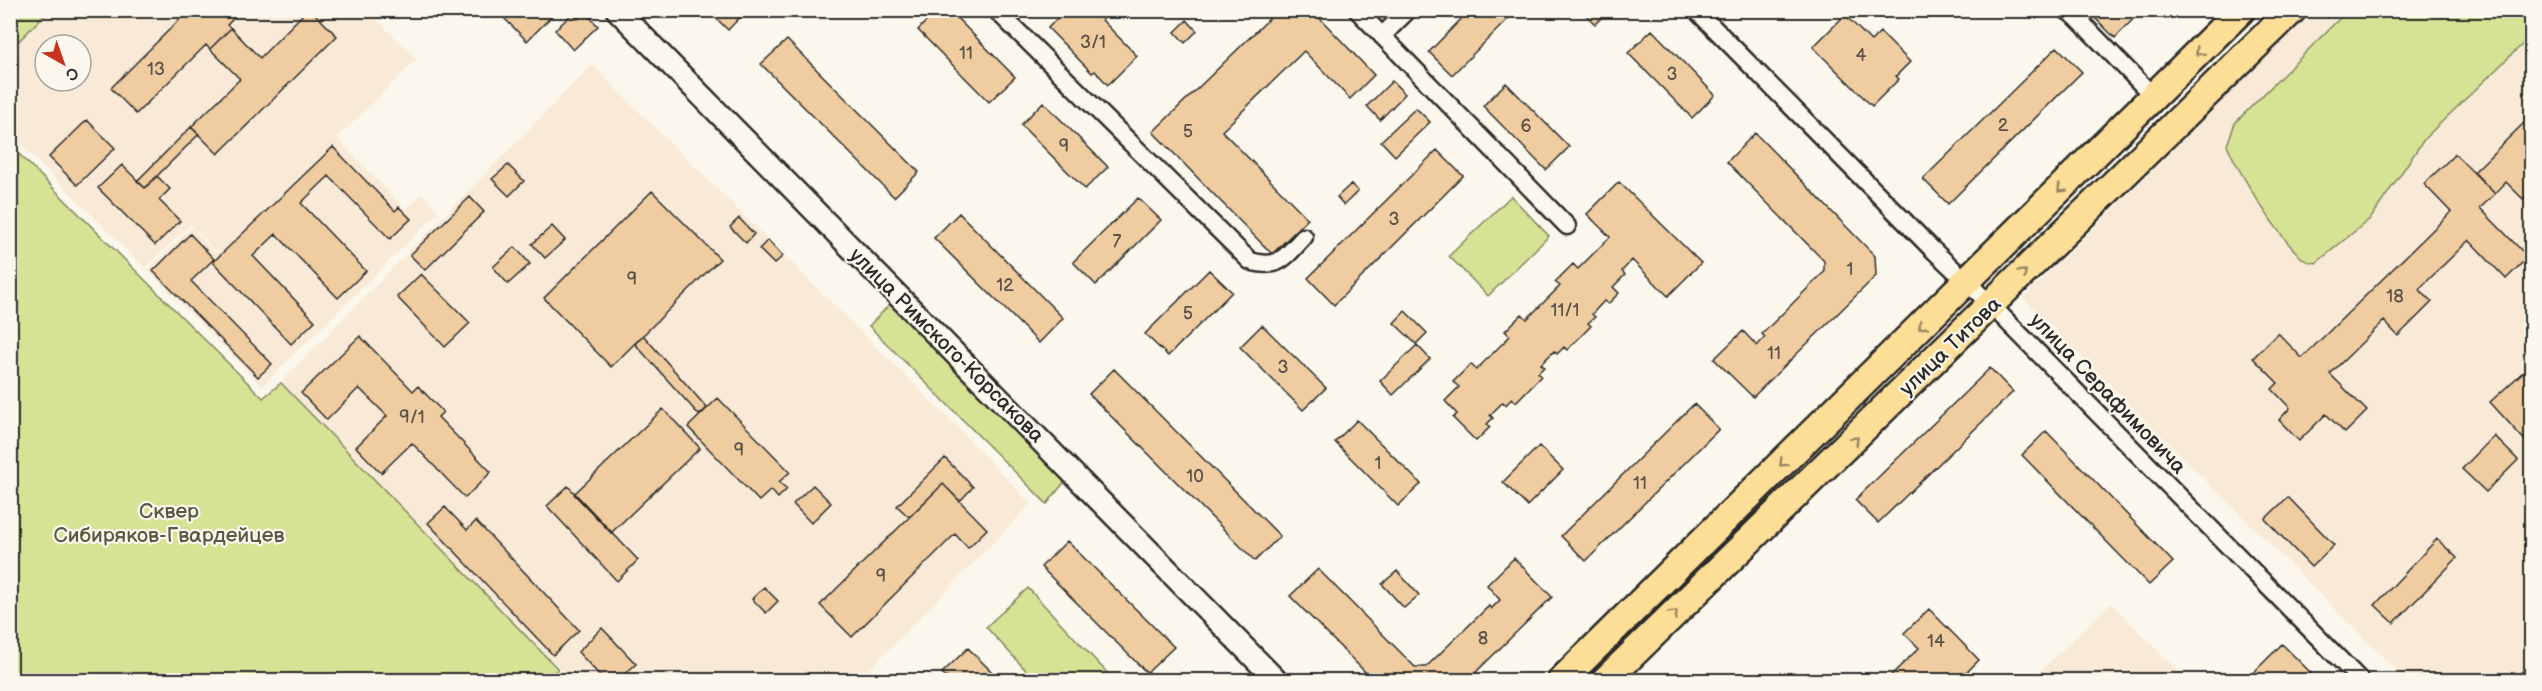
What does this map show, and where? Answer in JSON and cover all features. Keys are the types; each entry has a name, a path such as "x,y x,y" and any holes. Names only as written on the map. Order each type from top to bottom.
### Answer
{"main road":[{"name":"улица Титова","path":"1562,681 2241,10"},
{"name":"улица Титова","path":"1606,681 2292,10"}],"street":[{"path":"996,10 1250,261 1272,265 1281,261 1304,237"},
{"path":"1357,10 1568,226"},
{"path":"1382,36 1408,10"},
{"name":"улица Серафимовича","path":"1696,10 1991,305 2360,681"},
{"path":"2066,10 2076,17 2154,97"},
{"name":"улица Римского-Корсакова","path":"622,12 1276,681"}],"shaded area":[{"path":"10,11 368,11 417,59 337,138 406,210 422,194 439,212 262,386 148,270 192,227 215,253 220,248 215,251 191,224 145,268 14,138 20,133 11,123"},
{"path":"2313,11 2531,11 2531,680 2406,680 2023,298"},
{"path":"592,65 954,424 1031,504 859,680 571,680 281,382"},
{"path":"2111,603 2187,680 2031,680"}],"green space":[{"path":"10,11 48,11 19,41 11,33"},
{"path":"2347,11 2531,11 2531,36 2425,138 2371,218 2316,263 2303,259 2283,236 2251,189 2227,145 2235,123"},
{"name":"Сквер Сибиряков-Гвардейцев","path":"18,153 263,398 281,383 558,669 546,680 11,680 10,160"},
{"path":"1511,196 1549,236 1488,296 1449,256"},
{"path":"890,304 1066,480 1047,504 869,326"},
{"path":"1028,588 1114,680 1035,680 986,627"}],"building":[{"path":"189,10 242,10 227,25 231,28 210,49 206,45 136,114 111,88"},
{"path":"307,10 311,10 337,36 218,154 191,127 240,79 210,49 231,28 260,58"},
{"path":"496,10 547,10 552,16 527,41"},
{"path":"708,10 747,10 728,30"},
{"path":"937,10 949,10 1015,77 989,102 918,30"},
{"path":"1065,10 1112,10 1102,20 1137,56 1108,85 1095,71 1092,73 1048,28"},
{"path":"1278,10 1312,10 1374,75 1350,99 1304,51 1222,131 1308,219 1272,254 1153,132"},
{"path":"1470,10 1516,11 1452,75 1429,52"},
{"path":"1581,10 1609,10 1595,24"},
{"path":"2093,10 2142,10 2115,38 2090,13"},
{"path":"585,12 598,26 573,50 555,30 573,13 578,19"},
{"path":"1845,15 1871,41 1880,32 1910,62 1896,76 1899,79 1872,106 1813,47"},
{"path":"1187,20 1197,31 1185,43 1175,32"},
{"path":"1652,30 1715,95 1692,118 1628,53"},
{"path":"787,40 919,172 894,197 761,64"},
{"path":"2057,47 2082,72 1948,204 1923,179"},
{"path":"1392,81 1405,94 1380,120 1367,106"},
{"path":"1506,83 1569,147 1546,170 1483,106"},
{"path":"1043,102 1108,167 1085,189 1021,125"},
{"path":"1416,108 1430,122 1395,156 1381,141"},
{"path":"2528,119 2532,122 2532,192 2523,199 2506,182 2495,194 2474,172"},
{"path":"87,120 115,148 77,185 49,157"},
{"path":"191,127 199,134 145,188 137,181"},
{"path":"1755,133 1875,256 1876,276 1753,397 1714,359 1743,331 1757,346 1765,337 1762,334 1824,272 1824,261 1727,162"},
{"path":"333,147 395,211 399,207 411,219 390,239 329,176 301,203 366,271 338,298 276,234 253,256 315,321 291,344 213,262"},
{"path":"1437,150 1463,176 1334,305 1308,278"},
{"path":"2455,154 2495,194 2480,208 2528,257 2506,279 2469,240 2419,289 2432,302 2398,336 2384,321 2330,374 2367,411 2345,433 2326,414 2299,441 2279,420 2290,408 2272,389 2278,383 2253,358 2278,333 2302,358 2451,212 2424,184"},
{"path":"122,165 145,188 157,176 170,189 159,200 180,221 155,245 98,188"},
{"path":"508,165 524,181 509,196 492,179"},
{"path":"1619,182 1701,263 1668,296 1632,260 1622,271 1625,275 1613,287 1619,293 1608,304 1604,301 1592,314 1595,317 1588,323 1591,326 1567,350 1564,347 1557,354 1554,351 1541,364 1544,367 1538,373 1541,376 1516,402 1512,398 1506,405 1503,402 1490,415 1493,418 1487,424 1490,427 1476,441 1453,418 1457,414 1445,401 1459,387 1453,382 1471,364 1476,370 1510,336 1505,331 1522,314 1527,319 1560,286 1555,282 1573,264 1578,269 1610,237 1587,214"},
{"path":"1351,184 1358,191 1344,205 1337,197"},
{"path":"652,191 720,259 611,367 544,298"},
{"path":"470,197 484,212 425,270 410,255"},
{"path":"1138,198 1161,220 1096,285 1073,262"},
{"path":"959,213 1063,318 1039,343 934,238"},
{"path":"739,218 754,234 746,243 730,227"},
{"path":"552,226 565,240 545,258 532,244"},
{"path":"190,234 214,259 191,281 272,364 258,377 153,271"},
{"path":"768,240 783,256 774,264 759,249"},
{"path":"515,247 530,264 508,284 493,267"},
{"path":"1209,270 1232,292 1168,356 1145,334"},
{"path":"421,274 470,323 445,347 397,297"},
{"path":"1405,311 1427,333 1416,344 1394,323"},
{"path":"1262,325 1326,388 1303,410 1240,347"},
{"path":"643,335 707,408 699,415 635,344"},
{"path":"360,336 413,391 418,386 443,412 438,417 491,472 465,498 412,443 381,473 356,447 387,416 359,388 327,420 301,393"},
{"path":"1417,345 1430,359 1393,395 1380,381"},
{"path":"2532,364 2532,443 2529,445 2490,402"},
{"path":"1990,368 2013,392 1878,523 1855,500"},
{"path":"1114,369 1280,536 1255,561 1089,394"},
{"path":"718,398 790,472 779,482 787,489 778,498 771,490 759,501 688,427"},
{"path":"1694,404 1719,429 1586,561 1561,536"},
{"path":"663,409 700,448 611,533 574,494"},
{"path":"1357,420 1421,484 1398,506 1335,442"},
{"path":"2046,431 2173,562 2149,585 2022,455"},
{"path":"2494,436 2518,460 2486,492 2462,469"},
{"path":"1539,446 1563,470 1527,506 1503,482"},
{"path":"945,458 973,487 960,501 943,484 909,517 897,506"},
{"path":"943,484 987,529 968,548 955,534 852,637 820,605"},
{"path":"813,485 831,503 811,523 793,504"},
{"path":"568,486 638,560 617,581 547,506"},
{"path":"2288,497 2334,545 2311,567 2265,519"},
{"path":"445,507 467,530 476,521 579,630 553,655 428,523"},
{"path":"2437,539 2457,558 2394,623 2375,605"},
{"path":"1067,541 1174,647 1147,673 1041,567"},
{"path":"1514,558 1552,597 1468,680 1373,680 1290,596 1318,569 1415,667 1426,667 1489,606 1491,609 1500,600 1487,585"},
{"path":"1397,571 1419,595 1404,608 1382,584"},
{"path":"764,587 778,601 766,613 752,599"},
{"path":"1929,609 1979,660 1959,680 1886,680 1919,648 1904,633"},
{"path":"602,628 636,664 618,680 604,680 578,652"},
{"path":"2282,644 2318,680 2246,680"},
{"path":"968,648 1000,680 950,680 942,673"},
{"path":"2532,662 2532,680 2513,680"}]}
